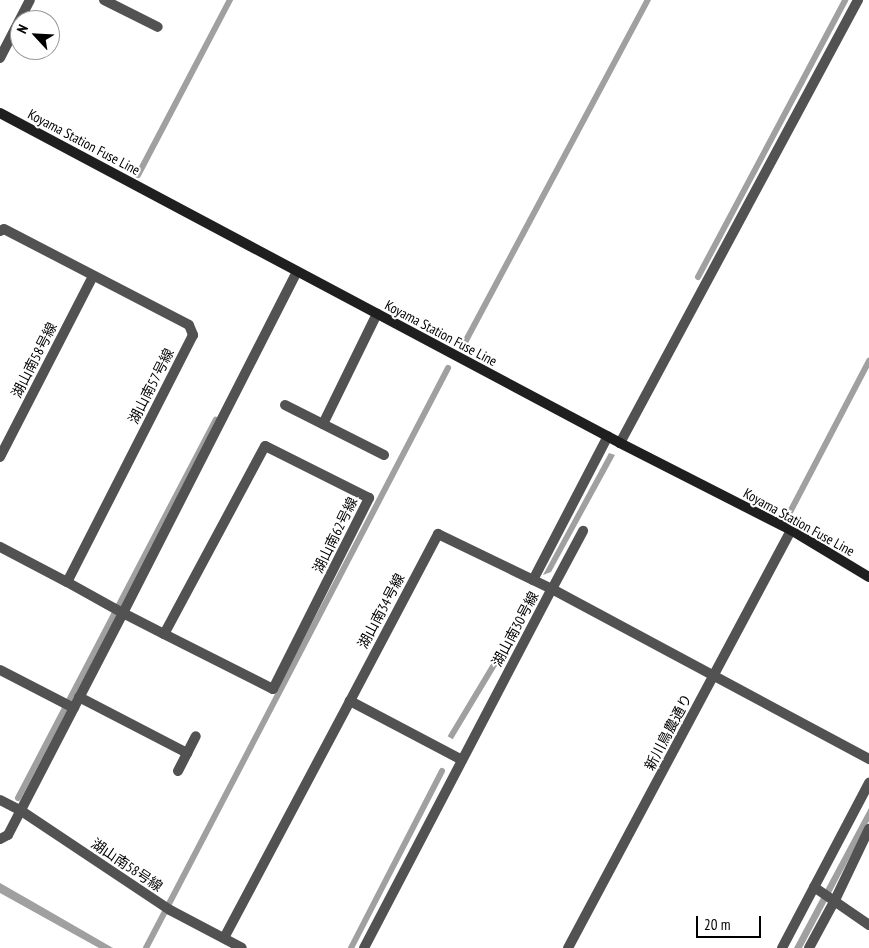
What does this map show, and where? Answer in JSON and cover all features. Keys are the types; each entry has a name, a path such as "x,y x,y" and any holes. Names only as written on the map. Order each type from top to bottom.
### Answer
{"main road":[{"name":"Koyama Station Fuse Line","path":"0,113 620,443 792,530 869,577"}],"street":[{"path":"0,58 30,0"},
{"path":"104,0 158,27"},
{"path":"620,443 858,0"},
{"name":"湖山南57号線","path":"0,231 4,230 189,325 193,336 67,582"},
{"path":"0,839 8,835 297,272"},
{"name":"湖山南58号線","path":"0,457 93,276"},
{"path":"323,424 377,314"},
{"path":"285,405 384,455"},
{"path":"533,580 608,436"},
{"name":"湖山南62号線","path":"67,582 123,614 273,689 369,498 265,446 164,634"},
{"name":"新川鳥農通り","path":"568,948 792,530"},
{"path":"552,589 583,531"},
{"name":"湖山南34号線","path":"350,701 438,534 552,589"},
{"path":"0,547 67,582"},
{"name":"湖山南30号線","path":"364,948 552,589 869,759"},
{"path":"0,670 74,708"},
{"path":"79,698 187,753"},
{"path":"224,938 350,701 462,760"},
{"path":"178,771 196,736"},
{"path":"782,948 869,783"},
{"name":"湖山南58号線","path":"0,800 20,810 170,910 242,948"},
{"path":"809,948 835,900 869,829"},
{"path":"814,887 869,925"}],"shaded area":[{"path":"609,453 615,455 551,572 543,575"},
{"path":"530,599 535,602 453,739 448,736"},
{"path":"869,808 869,821 802,948 794,948"},
{"path":"0,883 113,948 99,948 0,893"}],"waterway":[{"path":"138,175 230,0"},
{"path":"463,346 648,0"},
{"path":"698,277 845,0"},
{"path":"789,514 869,361"},
{"path":"146,948 448,368"},
{"path":"18,798 216,420"},
{"path":"351,948 442,771"}]}
